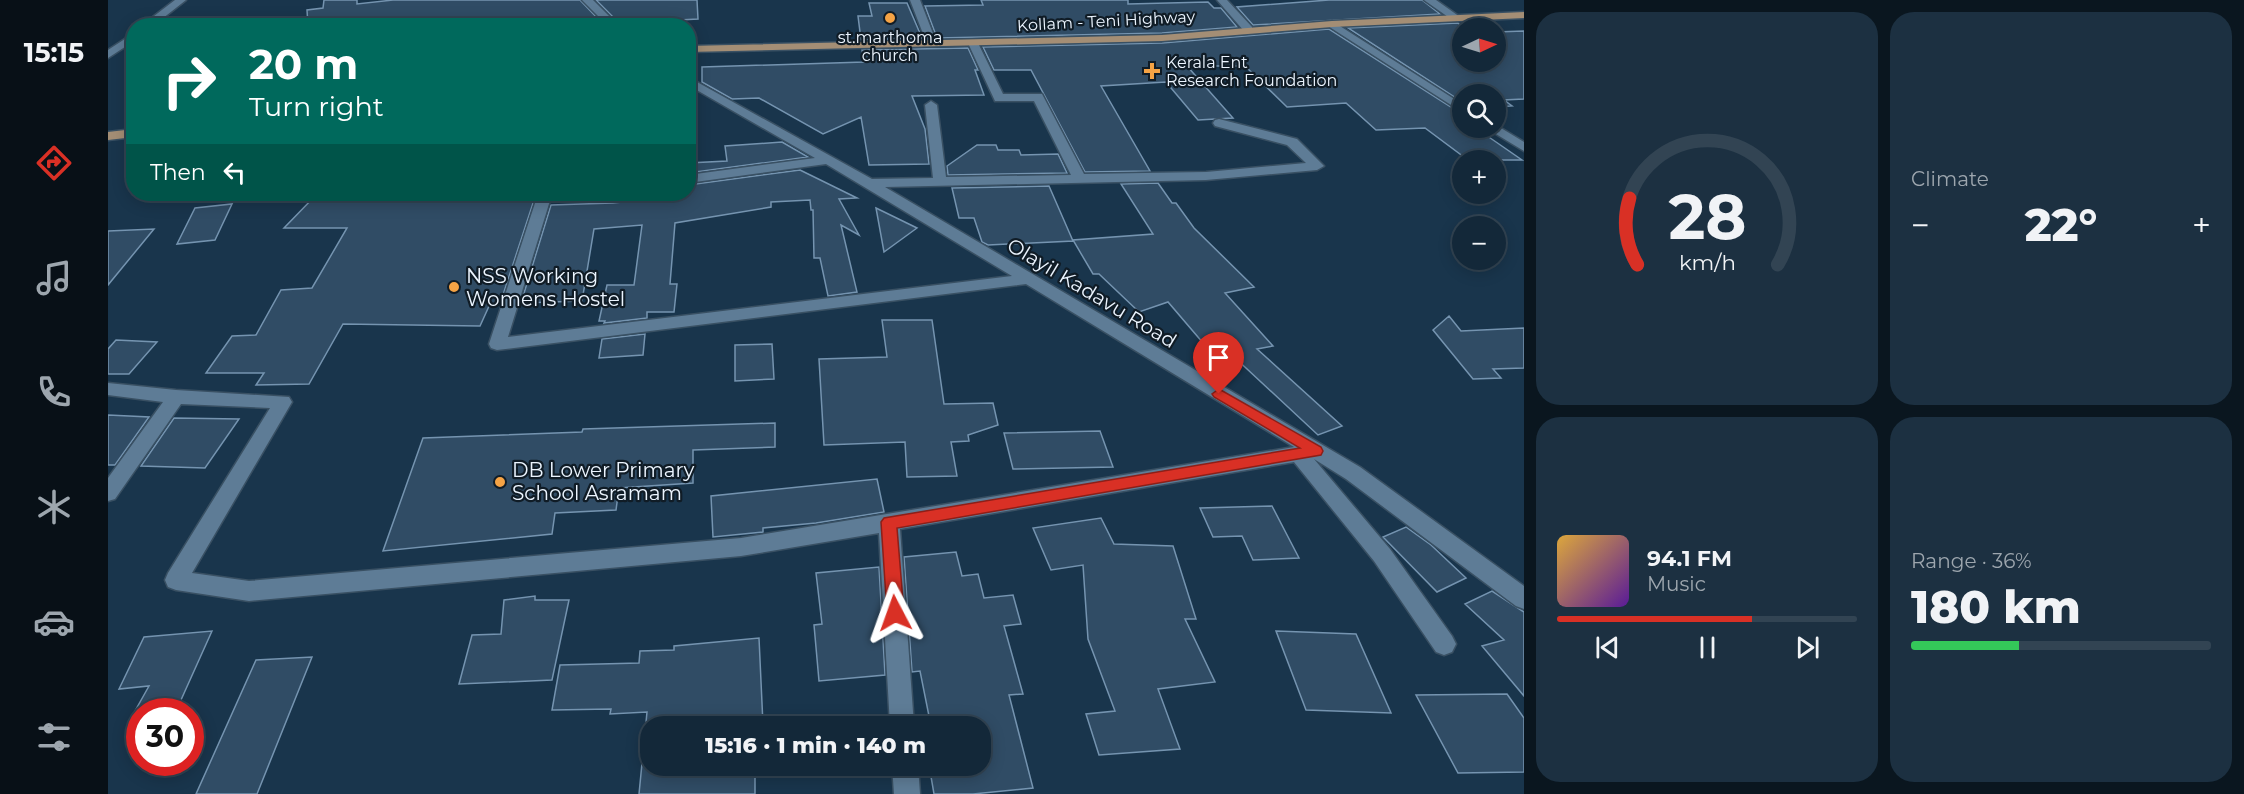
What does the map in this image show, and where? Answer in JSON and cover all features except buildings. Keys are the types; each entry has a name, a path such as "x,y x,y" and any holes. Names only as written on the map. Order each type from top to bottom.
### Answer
{"main road":[{"name":"Kollam - Teni Highway","path":"696,49 1162,38 1248,29 1524,15"},
{"path":"108,136 126,134"}],"street":[{"path":"157,18 181,0"},
{"path":"587,0 606,18"},
{"path":"915,0 932,44"},
{"path":"1222,0 1248,29"},
{"path":"1430,0 1455,17"},
{"path":"1332,24 1452,102"},
{"path":"108,56 126,42"},
{"path":"974,43 999,98 1038,97 1080,179"},
{"name":"Olayil Kadavu Road","path":"696,85 869,183 1307,453 1353,473 1524,599"},
{"path":"931,105 940,182"},
{"path":"869,183 1206,176 1317,166 1292,142 1219,123"},
{"path":"1506,136 1524,147"},
{"path":"696,178 828,160"},
{"path":"546,201 497,344 1026,279"},
{"path":"108,388 177,397 283,402 176,579 249,591 741,547 1307,453 1444,644"},
{"path":"108,493 177,397"},
{"path":"889,522 902,716"},
{"path":"906,776 907,794"}],"place":[{"name":"st.marthoma church","path":"890,18"},
{"name":"Kerala Ent Research Foundation","path":"1152,71"},
{"name":"NSS Working Womens Hostel","path":"454,287"},
{"name":"DB Lower Primary School Asramam","path":"500,482"}],"route":[{"path":"895,613 889,522 1316,451 1219,394"}]}
